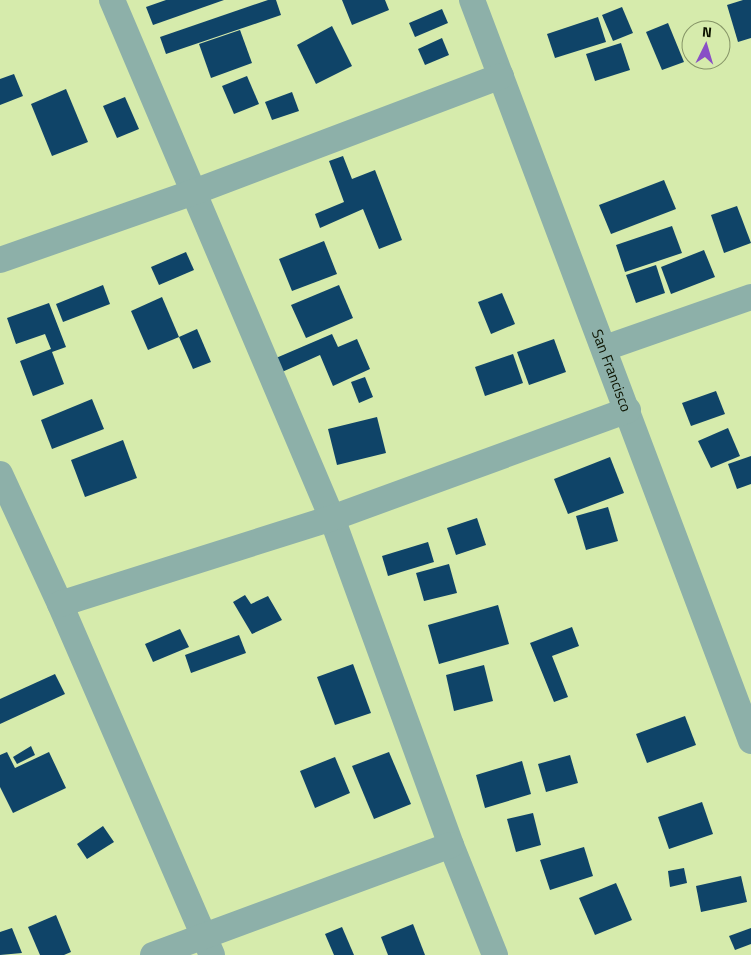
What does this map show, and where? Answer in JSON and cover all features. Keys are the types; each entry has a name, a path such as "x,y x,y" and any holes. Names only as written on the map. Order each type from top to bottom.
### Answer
{"street":[{"path":"112,0 332,518 451,845 495,955"},
{"name":"San Francisco","path":"472,0 605,348 751,741"},
{"path":"0,260 194,192 501,76"},
{"path":"605,348 751,297"},
{"path":"60,604 332,518 628,410"},
{"path":"0,474 60,604 208,946"},
{"path":"153,955 208,946 451,845"}],"building":[{"path":"166,0 224,0 153,25 146,7"},
{"path":"268,0 276,0 281,15 166,54 160,37"},
{"path":"342,0 385,0 389,10 352,25"},
{"path":"743,0 751,0 751,38 738,42 727,5"},
{"path":"622,7 633,33 613,41 602,15"},
{"path":"442,9 448,23 415,37 409,23"},
{"path":"598,17 606,42 555,58 547,34"},
{"path":"668,23 681,55 681,63 662,70 646,32"},
{"path":"332,26 352,66 316,84 297,45"},
{"path":"240,30 252,63 211,78 199,44"},
{"path":"442,38 449,55 425,65 418,49"},
{"path":"621,43 630,70 595,81 586,54"},
{"path":"14,74 23,96 0,105 0,79"},
{"path":"247,76 259,104 234,114 222,86"},
{"path":"66,89 88,142 52,156 31,104"},
{"path":"292,92 299,111 272,120 265,102"},
{"path":"125,97 139,129 117,138 103,106"},
{"path":"343,156 352,179 375,170 402,240 379,249 363,209 320,228 315,214 344,202 329,161"},
{"path":"664,180 676,209 611,234 599,205"},
{"path":"737,206 751,243 724,253 711,215"},
{"path":"672,226 682,253 625,272 616,245"},
{"path":"324,241 337,274 292,291 279,259"},
{"path":"704,250 715,277 671,294 661,267"},
{"path":"186,252 194,270 159,285 151,267"},
{"path":"656,265 665,293 636,303 626,275"},
{"path":"103,285 110,304 63,322 56,304"},
{"path":"339,285 353,318 306,338 291,305"},
{"path":"502,293 515,324 491,334 478,302"},
{"path":"162,297 179,337 148,350 131,311"},
{"path":"49,303 66,347 52,352 64,384 33,396 20,361 51,349 45,334 16,344 7,318"},
{"path":"197,329 211,362 193,369 179,337"},
{"path":"332,334 338,347 357,339 370,369 333,386 320,355 282,372 276,358"},
{"path":"554,339 566,372 529,385 517,352"},
{"path":"513,354 523,383 485,396 475,367"},
{"path":"365,377 373,397 359,403 351,382"},
{"path":"716,391 725,414 691,426 682,403"},
{"path":"92,399 104,429 52,449 41,420"},
{"path":"377,417 386,453 337,465 328,429"},
{"path":"728,428 740,456 711,468 698,441"},
{"path":"123,440 137,478 85,497 71,460"},
{"path":"751,456 751,484 737,489 728,464"},
{"path":"610,457 624,493 568,514 554,479"},
{"path":"608,507 618,541 586,550 576,516"},
{"path":"477,518 486,545 456,555 447,528"},
{"path":"428,542 434,562 388,576 382,556"},
{"path":"449,564 457,593 424,601 416,573"},
{"path":"245,595 251,604 268,596 282,620 252,634 233,602"},
{"path":"498,605 509,644 439,664 428,625"},
{"path":"572,627 579,646 552,656 568,697 554,702 530,643"},
{"path":"180,629 189,647 153,662 145,644"},
{"path":"239,635 246,653 191,673 185,655"},
{"path":"353,664 371,713 335,725 317,677"},
{"path":"484,665 493,701 454,711 446,675"},
{"path":"55,674 65,694 0,724 0,699"},
{"path":"685,716 696,745 647,763 636,734"},
{"path":"31,746 35,755 17,764 13,757"},
{"path":"7,752 15,768 49,752 66,788 13,813 0,787 0,755"},
{"path":"389,752 411,804 374,819 352,766"},
{"path":"570,755 578,783 546,792 538,764"},
{"path":"335,757 350,793 315,808 300,771"},
{"path":"522,761 531,794 485,808 476,775"},
{"path":"702,802 713,834 669,849 658,817"},
{"path":"533,813 541,845 516,852 507,819"},
{"path":"103,826 114,842 87,859 77,844"},
{"path":"584,847 593,876 550,890 540,860"},
{"path":"684,868 687,883 670,887 668,871"},
{"path":"741,876 747,902 701,912 696,886"},
{"path":"616,883 632,920 595,935 579,898"},
{"path":"56,915 71,952 64,955 40,955 28,927"},
{"path":"413,924 425,955 388,955 381,937"},
{"path":"342,927 354,955 334,955 325,934"},
{"path":"12,928 22,953 0,955 0,932"},
{"path":"751,928 751,944 735,950 729,936"}]}
